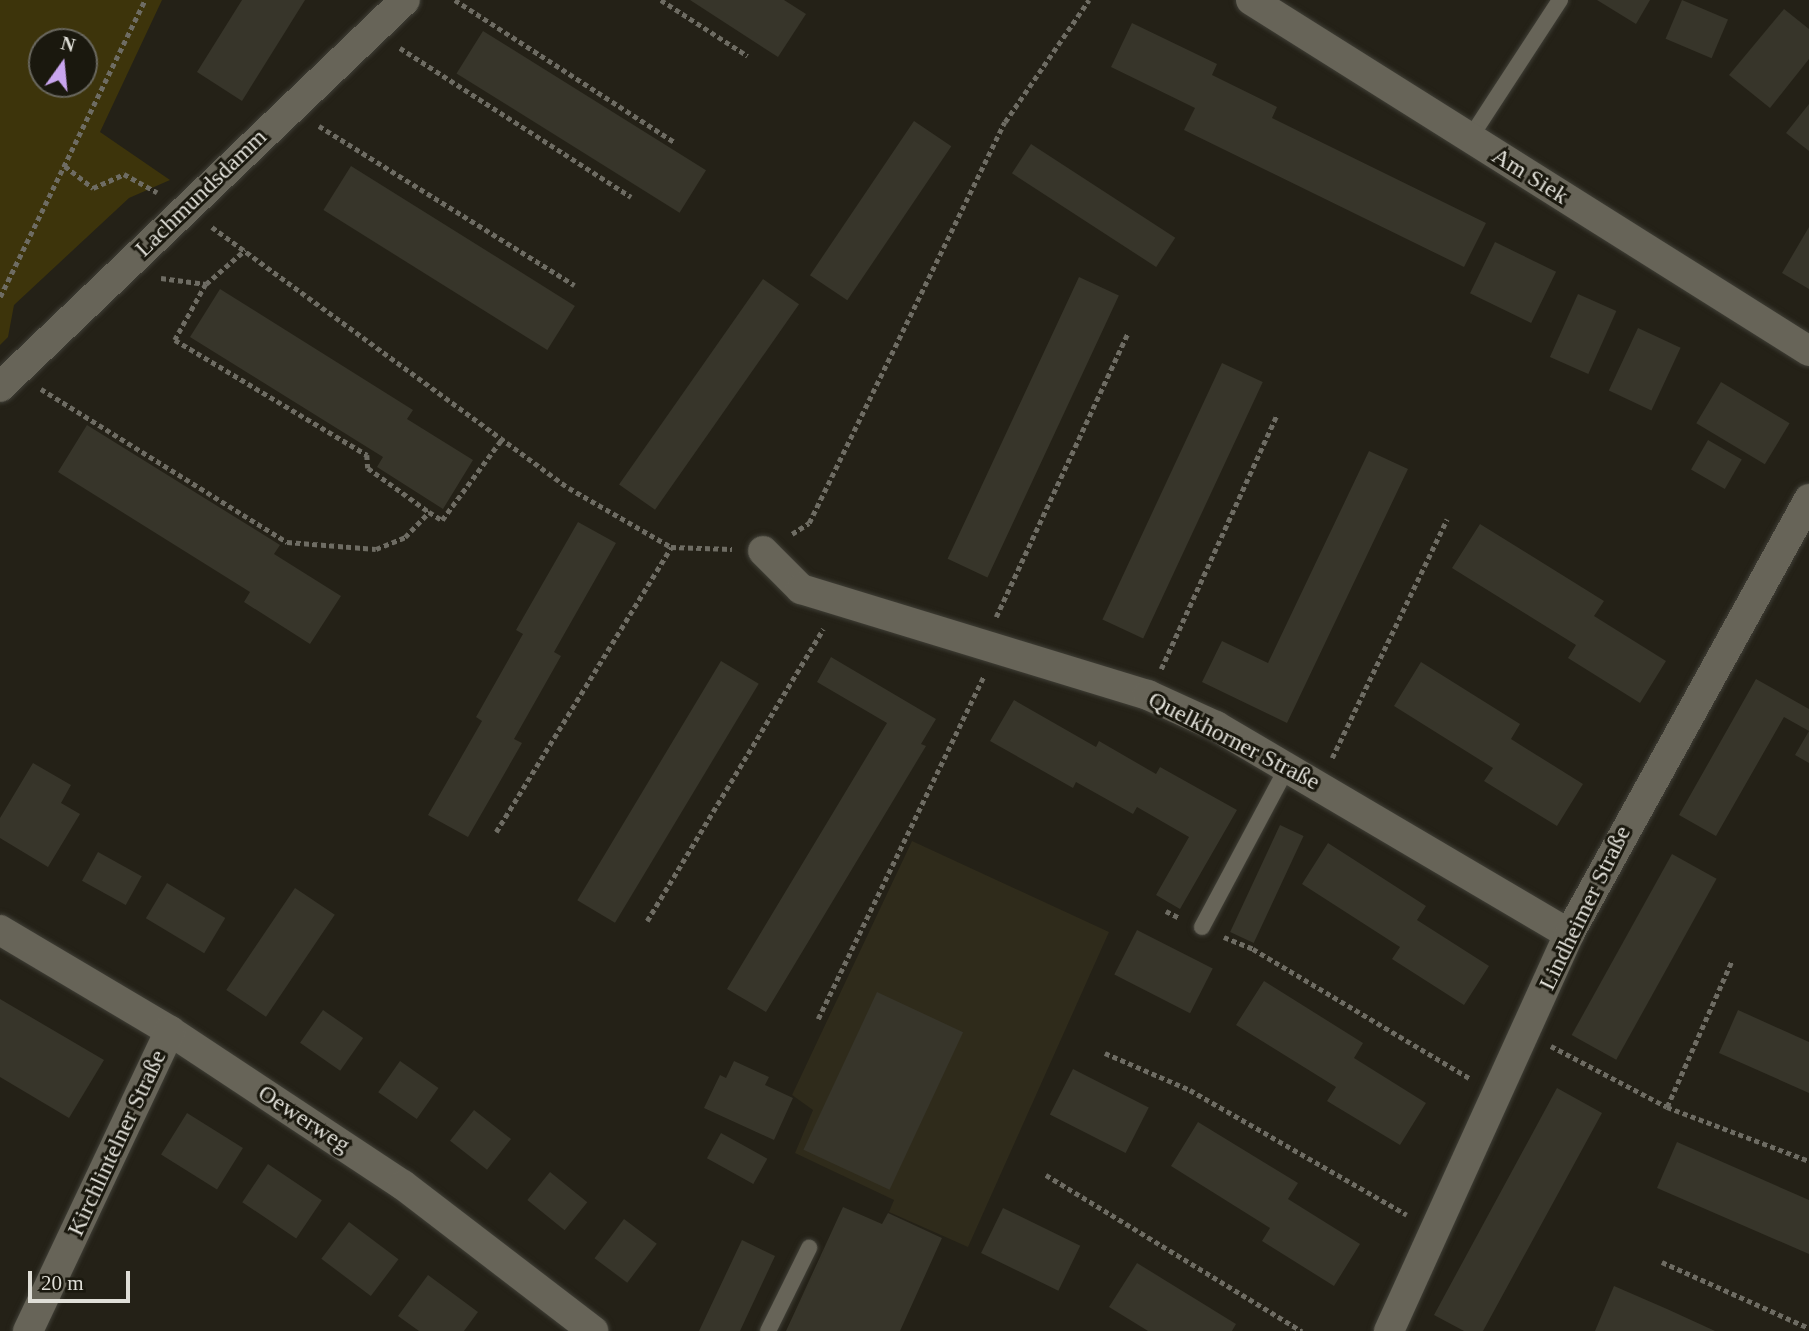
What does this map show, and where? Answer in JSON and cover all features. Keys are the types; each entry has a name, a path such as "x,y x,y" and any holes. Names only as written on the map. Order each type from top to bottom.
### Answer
{"street":[{"name":"Lachmundsdamm","path":"7,379 405,0"},
{"name":"Am Siek","path":"1251,0 1809,351"},
{"name":"Lindheimer Straße","path":"1389,1331 1500,1092 1569,934 1809,499"},
{"name":"Quelkhorner Straße","path":"763,551 801,589 989,650 1149,695 1317,782 1569,934"},
{"name":"Oewerweg","path":"0,930 170,1031 403,1185 593,1331"},
{"name":"Kirchlintelner Straße","path":"28,1331 170,1031"}],"lane":[{"path":"1470,138 1560,0"},
{"path":"1202,927 1288,766"},
{"path":"768,1331 809,1248"}],"path":[{"path":"0,297 145,0"},
{"path":"456,0 676,143"},
{"path":"661,0 748,56"},
{"path":"65,166 93,188 124,174 185,207 569,488 671,547 763,551 809,523 1005,122 1089,0"},
{"path":"373,30 631,197"},
{"path":"290,108 574,285"},
{"path":"244,250 206,284 176,340 367,455 368,468 442,520 502,439"},
{"path":"117,273 206,284"},
{"path":"818,1019 989,650 1128,332"},
{"path":"7,379 287,542 376,550 405,537 429,512"},
{"path":"1149,695 1277,415"},
{"path":"1317,782 1335,754 1447,519"},
{"path":"496,832 671,547"},
{"path":"647,921 839,601"},
{"path":"1166,911 1253,949 1500,1092"},
{"path":"1667,1107 1732,960"},
{"path":"1525,1033 1667,1107 1809,1161"},
{"path":"1105,1053 1190,1090 1435,1232"},
{"path":"1046,1175 1302,1331"},
{"path":"1662,1262 1809,1328"}],"shaded area":[{"path":"0,0 162,0 100,132 170,180 129,198 14,305 8,337 0,345"},
{"path":"912,841 1109,932 968,1247 889,1212 894,1200 795,1153 813,1110 792,1095"}],"building":[{"path":"242,0 305,0 242,101 197,72"},
{"path":"690,0 784,0 806,14 778,57"},
{"path":"1597,0 1650,0 1636,24"},
{"path":"1682,0 1728,20 1712,58 1666,39"},
{"path":"1784,9 1809,29 1809,59 1770,108 1729,75"},
{"path":"1132,23 1217,64 1212,75 1277,107 1272,118 1486,223 1464,267 1184,130 1195,108 1111,67"},
{"path":"483,31 706,170 680,213 457,73"},
{"path":"1809,104 1809,151 1786,133"},
{"path":"914,121 951,146 847,300 810,275"},
{"path":"1031,144 1175,238 1156,267 1012,173"},
{"path":"351,166 575,306 547,350 323,210"},
{"path":"1809,227 1809,289 1782,273"},
{"path":"1495,242 1556,272 1531,323 1470,293"},
{"path":"1079,277 1119,296 987,577 948,559"},
{"path":"763,279 799,304 655,510 619,485"},
{"path":"220,289 413,410 407,419 473,460 443,509 377,467 383,457 190,337"},
{"path":"1578,294 1616,311 1588,374 1550,357"},
{"path":"1638,328 1681,348 1651,410 1609,391"},
{"path":"1222,363 1263,382 1143,639 1102,619"},
{"path":"1721,382 1790,423 1765,464 1696,423"},
{"path":"87,425 280,545 274,554 341,596 310,644 244,602 250,592 58,472"},
{"path":"1708,440 1742,460 1725,489 1691,469"},
{"path":"1369,451 1408,469 1287,723 1202,682 1222,641 1268,663"},
{"path":"578,522 616,543 554,652 561,656 514,739 522,743 468,837 428,815 482,721 476,717 523,634 516,630"},
{"path":"1480,524 1604,601 1594,616 1666,661 1640,703 1568,658 1576,645 1452,568"},
{"path":"831,657 936,719 921,744 926,746 766,1012 727,989 887,723 817,682"},
{"path":"721,661 759,684 615,923 577,900"},
{"path":"1421,662 1520,724 1511,739 1583,784 1557,826 1484,781 1493,768 1394,706"},
{"path":"1756,679 1809,709 1809,731 1784,717 1716,836 1679,815"},
{"path":"1014,700 1096,747 1099,741 1156,774 1160,767 1237,810 1180,909 1156,895 1189,837 1137,807 1133,814 1076,782 1073,788 990,741"},
{"path":"1809,731 1809,763 1795,755"},
{"path":"33,763 71,785 61,803 80,814 48,867 0,838 0,818"},
{"path":"1280,825 1304,836 1254,943 1230,932"},
{"path":"1328,843 1426,906 1417,920 1489,966 1464,1005 1392,959 1400,947 1302,884"},
{"path":"98,852 142,876 126,905 82,881"},
{"path":"1672,854 1717,879 1616,1060 1572,1035"},
{"path":"167,883 225,918 204,953 146,918"},
{"path":"295,888 335,915 266,1017 226,990"},
{"path":"1137,930 1213,969 1190,1013 1114,975"},
{"path":"1264,981 1363,1043 1354,1058 1426,1103 1400,1145 1327,1101 1336,1087 1236,1025"},
{"path":"877,992 963,1032 890,1190 803,1150"},
{"path":"0,999 104,1060 69,1118 0,1077"},
{"path":"323,1010 363,1038 340,1071 300,1043"},
{"path":"1738,1010 1809,1042 1809,1093 1719,1053"},
{"path":"400,1061 439,1088 417,1119 378,1092"},
{"path":"734,1061 769,1077 765,1085 793,1098 774,1140 704,1108 720,1075 726,1078"},
{"path":"1073,1069 1149,1108 1126,1153 1050,1114"},
{"path":"1557,1088 1602,1113 1483,1331 1464,1331 1434,1315"},
{"path":"474,1110 511,1139 487,1170 450,1141"},
{"path":"187,1113 243,1148 217,1190 161,1155"},
{"path":"1198,1122 1298,1183 1288,1199 1360,1244 1334,1286 1262,1241 1270,1228 1171,1166"},
{"path":"721,1133 767,1159 753,1184 707,1158"},
{"path":"1677,1142 1809,1200 1809,1254 1657,1188"},
{"path":"268,1164 322,1200 296,1238 242,1202"},
{"path":"550,1172 587,1202 565,1230 527,1200"},
{"path":"843,1207 882,1224 888,1213 942,1238 900,1331 786,1331"},
{"path":"1003,1208 1080,1246 1058,1291 981,1253"},
{"path":"624,1219 657,1244 627,1283 595,1258"},
{"path":"349,1222 399,1259 371,1296 321,1259"},
{"path":"742,1240 775,1256 740,1331 699,1331"},
{"path":"1137,1263 1236,1324 1232,1331 1148,1331 1109,1307"},
{"path":"428,1275 478,1312 464,1331 419,1331 398,1316"},
{"path":"1614,1286 1667,1309 1715,1331 1595,1331"}]}
